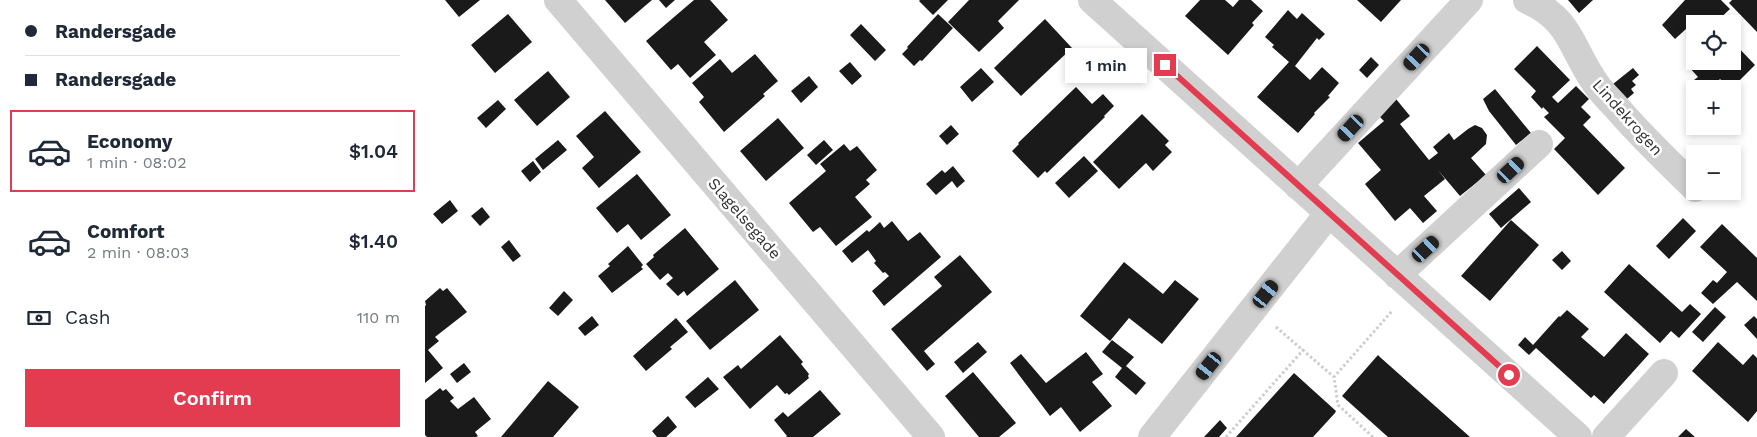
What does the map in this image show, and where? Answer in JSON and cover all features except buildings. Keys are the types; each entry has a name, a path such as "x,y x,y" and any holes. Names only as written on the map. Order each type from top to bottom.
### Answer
{"street":[{"name":"Slagelsegade","path":"558,0 931,437"},
{"path":"1092,0 1577,437"},
{"path":"1298,186 1469,0"},
{"name":"Lindekrogen","path":"1527,0 1537,4 1555,18 1568,34 1594,82 1630,123 1686,178"},
{"path":"1405,282 1539,144"},
{"path":"1152,437 1329,213"},
{"path":"1607,437 1665,373"}],"path":[{"path":"1334,377 1405,282"},
{"path":"1254,309 1304,349 1334,377 1338,405 1373,437"},
{"path":"1226,437 1304,349"}],"route":[{"path":"1165,65 1509,375"}]}
